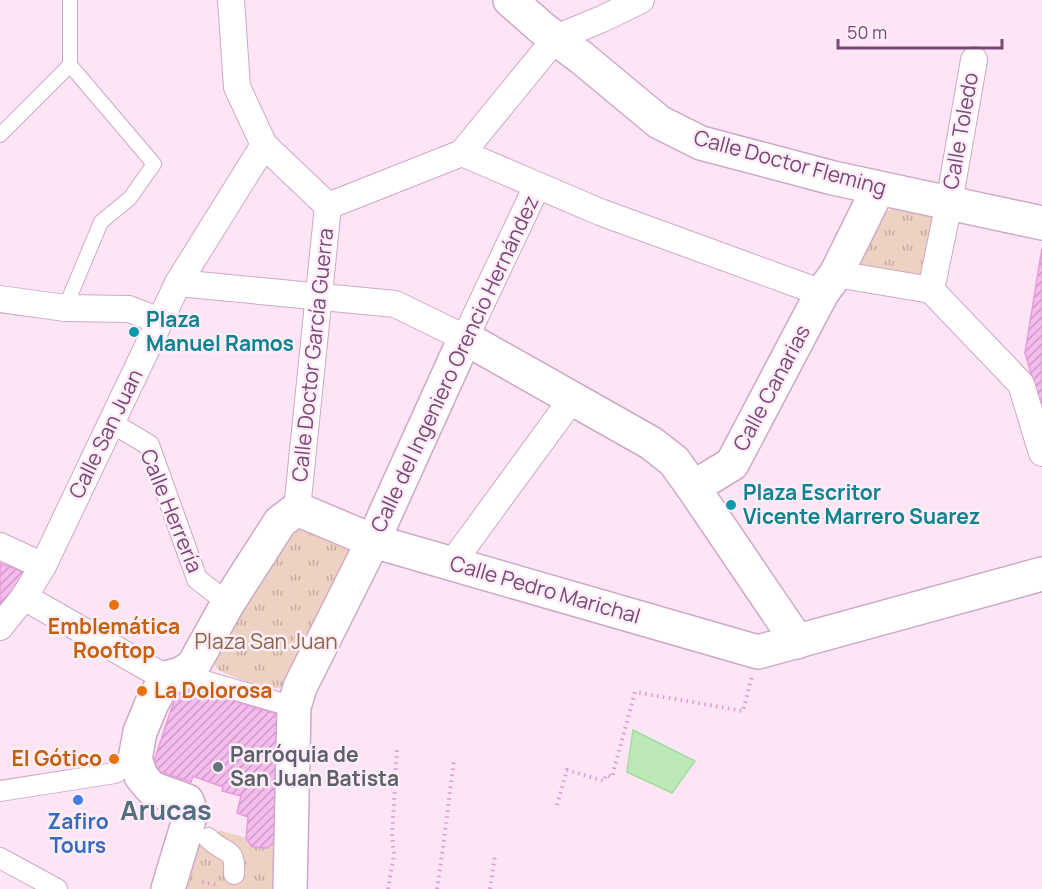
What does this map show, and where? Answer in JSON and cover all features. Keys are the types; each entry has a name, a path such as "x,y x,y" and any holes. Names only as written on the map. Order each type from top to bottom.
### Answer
{"street":[{"path":"231,0 237,87 264,145 328,206"},
{"name":"Calle Doctor Fleming","path":"510,0 659,122 701,143 878,189 1042,223"},
{"path":"556,38 640,0"},
{"name":"Calle Doctor García Guerra","path":"297,509 328,206 462,153 556,38"},
{"name":"Calle Toledo","path":"931,290 974,60"},
{"name":"Calle San Juan","path":"0,627 24,597 43,566 178,283 264,145"},
{"path":"462,153 600,212 829,283 931,290 1021,384 1042,453"},
{"name":"Calle del Ingeniero Orencio Hernández","path":"290,889 294,707 300,687 373,541 537,186"},
{"name":"Calle Canarias","path":"692,486 732,464 878,189"},
{"path":"178,283 395,304 465,338 651,443 674,461 797,642"},
{"path":"0,299 65,308 129,309 160,321"},
{"path":"455,564 458,555 573,399"},
{"name":"Calle Herrería","path":"112,423 149,446 197,579 228,603"},
{"path":"168,889 190,813 189,807 187,801 151,788 141,776 135,759 140,732 152,703 180,673 280,522 297,509"},
{"name":"Calle Pedro Marichal","path":"297,509 373,541 759,652"},
{"path":"0,546 43,566"},
{"path":"759,652 1042,574"},
{"path":"24,597 180,673 294,707"},
{"path":"0,791 115,773 135,759"},
{"path":"208,838 232,854 235,861 234,874"},
{"path":"0,858 57,889"}],"lane":[{"path":"65,308 101,222 130,198 154,164 70,65 70,0"},
{"path":"0,135 70,65"}],"path":[{"path":"557,805 567,770 604,782 606,775 612,777 635,692 743,711 759,652"},
{"path":"388,889 394,855 392,836 397,750"},
{"path":"437,889 453,760"},
{"path":"490,889 495,856"},
{"path":"202,882 209,883"}],"green space":[{"path":"899,206 932,211 937,222 927,271 913,281 860,266 886,212"},
{"name":"Plaza San Juan","path":"294,525 352,550 286,686 263,687 222,672 217,669 212,658"},
{"path":"219,830 246,838 252,847 267,848 278,840 279,889 180,889 197,835 216,840"}],"shaded area":[{"path":"633,730 695,761 672,793 627,772"}],"building":[{"path":"1042,248 1042,412 1025,353"},
{"path":"0,563 30,575 0,611"},
{"name":"Parróquia de San Juan Batista","path":"184,686 278,714 278,840 267,848 252,847 246,838 248,817 237,813 241,796 222,791 223,787 193,776 191,782 158,771 153,764 177,692"}],"place":[{"name":"Plaza Manuel Ramos","path":"134,332"},
{"name":"Plaza Escritor Vicente Marrero Suarez","path":"731,505"},
{"name":"Emblemática Rooftop","path":"114,605"},
{"name":"La Dolorosa","path":"142,691"},
{"name":"El Gótico","path":"114,759"},
{"name":"Parróquia de San Juan Batista","path":"218,767"},
{"name":"Zafiro Tours","path":"78,800"}],"district":[{"name":"Arucas","path":"166,811"}]}
